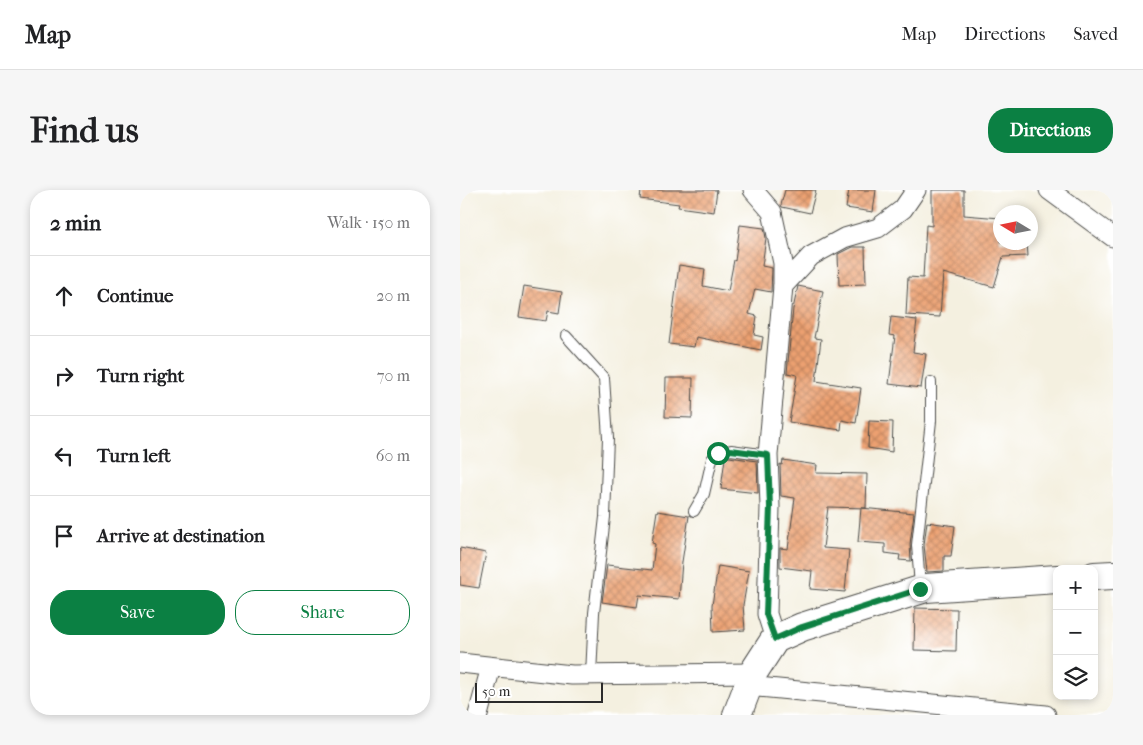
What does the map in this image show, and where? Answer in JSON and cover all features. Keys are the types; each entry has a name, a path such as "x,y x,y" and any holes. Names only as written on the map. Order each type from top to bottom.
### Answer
{"street":[{"path":"753,190 772,212 784,263 768,455 770,507 766,614 775,639"},
{"path":"783,286 811,256 844,238 878,228 903,209 916,190"},
{"path":"1051,191 1113,237"},
{"path":"1098,576 1113,575"},
{"path":"737,715 751,679 775,639 802,627 920,589 1053,579"},
{"path":"460,663 572,675 751,679 1046,715"},
{"path":"478,715 491,667"}],"lane":[{"path":"566,336 604,378 608,438 605,517 594,613 591,675"},
{"path":"920,589 917,545 931,421 931,382"},
{"path":"694,511 704,494 712,459 718,453 731,450 768,455"}],"building":[{"path":"641,190 717,190 714,212 678,207 679,204 640,199"},
{"path":"785,190 816,190 810,213 782,207"},
{"path":"849,190 876,190 873,212 846,208"},
{"path":"932,190 964,190 964,215 993,217 993,250 1028,250 1028,256 1003,257 994,287 943,273 940,317 906,315 908,277 923,278 926,225 932,226"},
{"path":"740,225 764,228 766,238 762,266 772,268 771,292 755,289 749,314 757,316 754,335 763,337 761,350 696,337 694,347 669,344 679,265 705,269 703,286 728,291 735,261"},
{"path":"852,247 865,247 866,284 839,285 838,254"},
{"path":"524,286 562,292 559,313 548,311 546,321 519,317"},
{"path":"798,286 823,291 814,338 821,339 816,381 861,388 856,423 842,420 841,430 789,422 797,375 787,373 793,309"},
{"path":"891,317 917,320 913,352 926,354 921,388 889,384 895,336 889,335"},
{"path":"666,378 693,378 692,418 665,417"},
{"path":"869,421 893,422 892,452 868,448"},
{"path":"725,458 757,461 758,493 721,489"},
{"path":"783,460 817,465 816,473 867,474 866,508 828,507 823,548 849,550 845,592 810,589 812,571 780,567 780,548 788,549 795,498 781,496 780,464 782,465"},
{"path":"861,508 914,513 910,544 911,561 899,560 900,555 885,553 885,544 858,542"},
{"path":"657,511 689,516 679,599 639,595 637,607 602,602 607,565 652,570 655,544 652,543"},
{"path":"927,522 955,526 951,556 944,556 944,571 927,572 924,545"},
{"path":"460,548 486,553 479,588 460,585"},
{"path":"718,566 749,571 743,605 745,630 713,632 712,605"},
{"path":"915,608 957,609 956,651 914,650"}],"route":[{"path":"718,453 731,450 768,455 770,507 766,614 775,639 802,627 920,589"}]}
